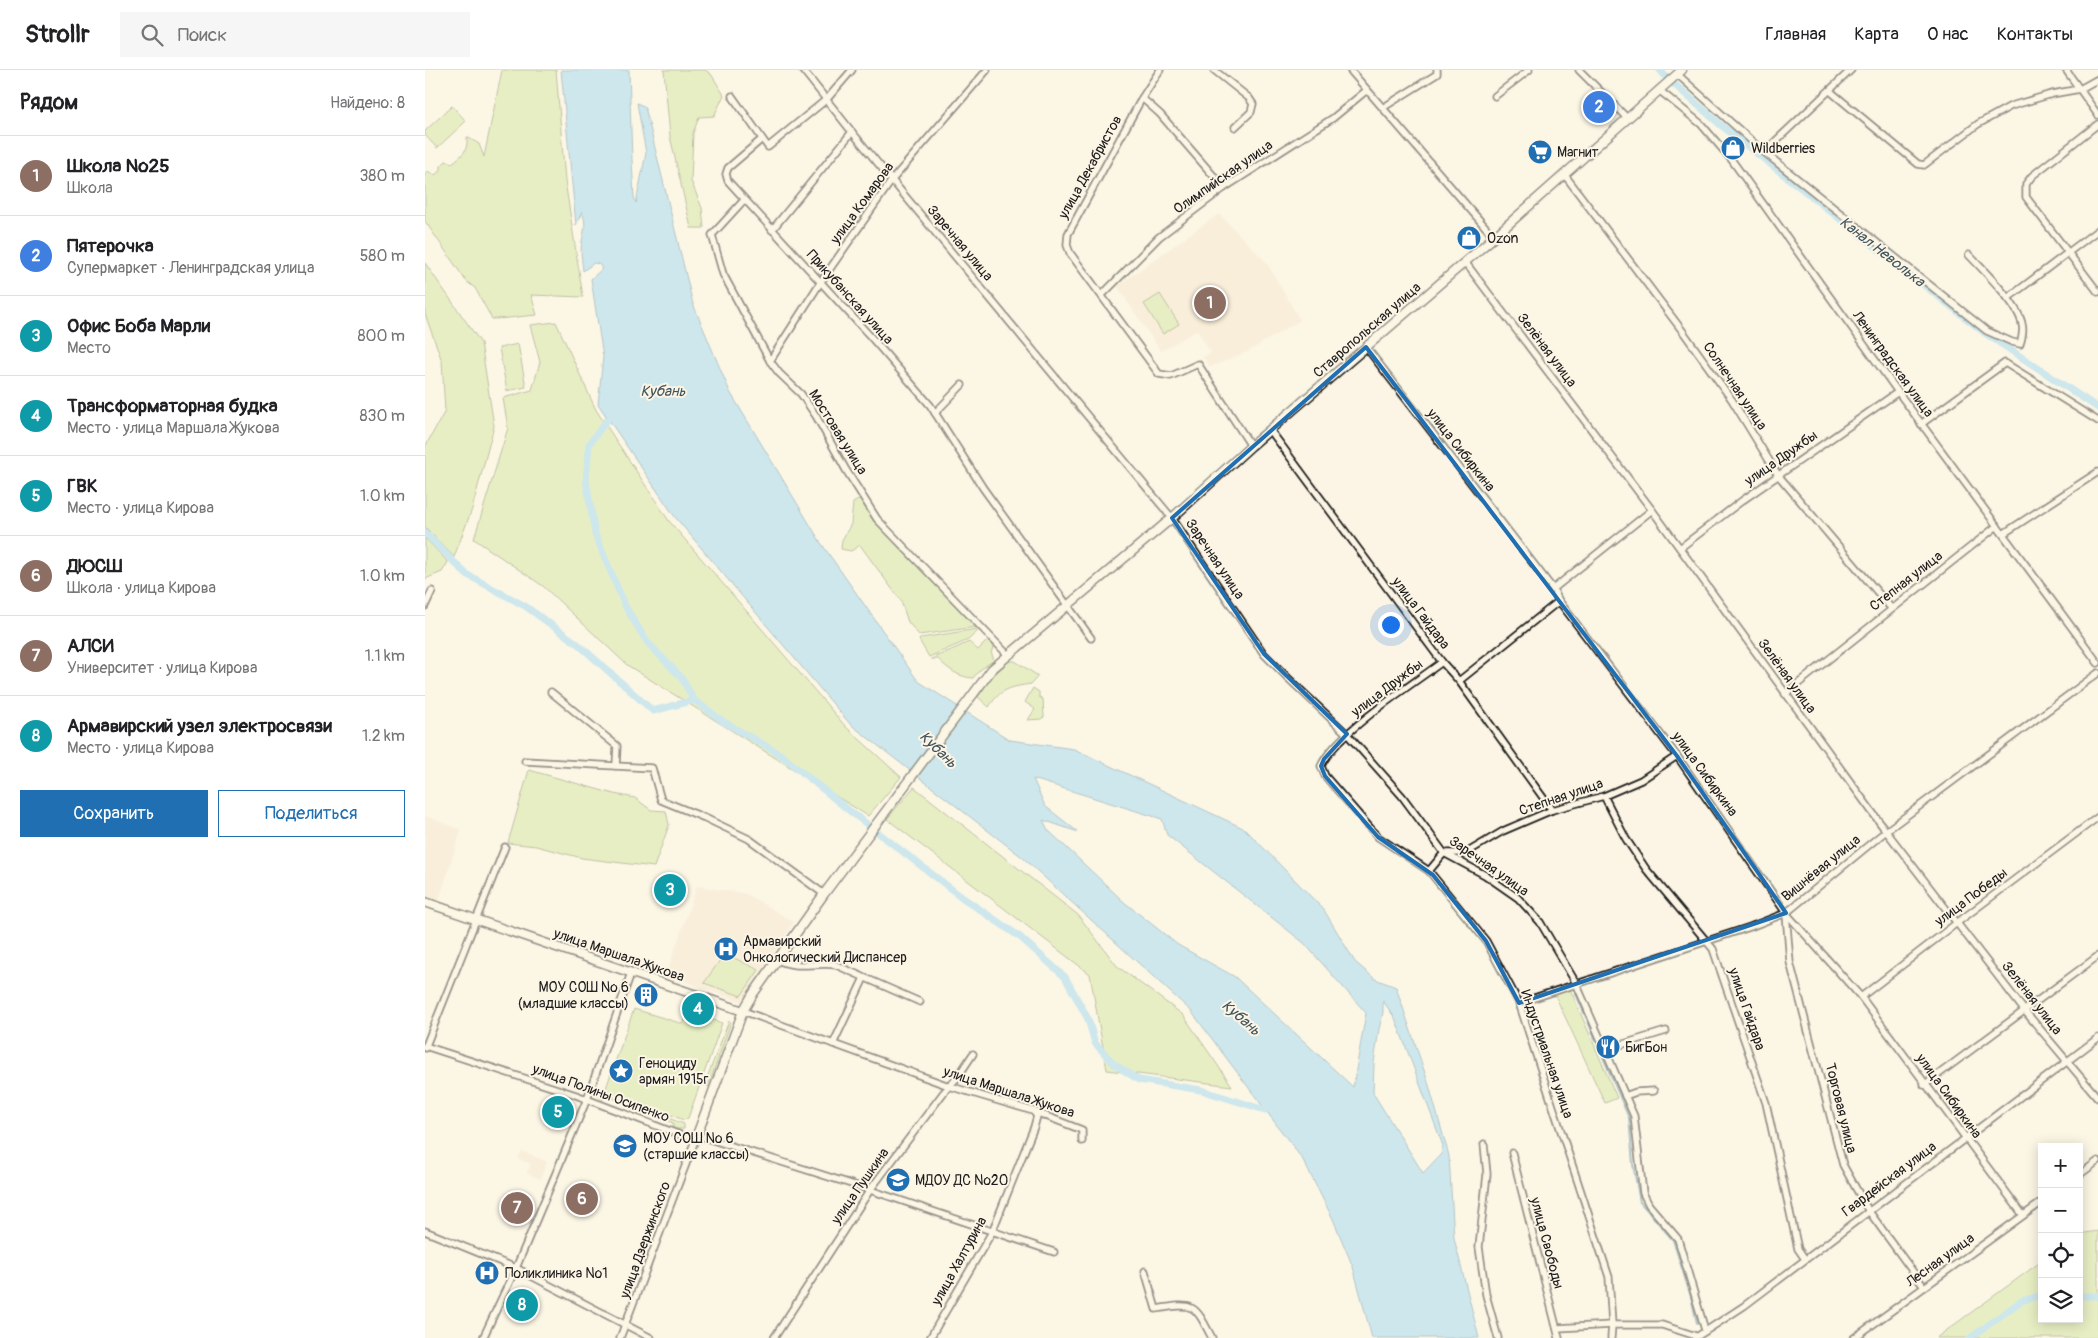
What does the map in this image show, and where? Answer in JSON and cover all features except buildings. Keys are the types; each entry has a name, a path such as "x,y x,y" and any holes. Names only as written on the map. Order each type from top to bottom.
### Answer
{"main road":[{"name":"Ставропольская улица","path":"849,861 992,669 1172,518 1251,446 1494,237 1678,73"},
{"name":"улица Дзержинского","path":"697,1135 743,1011 776,959 849,861"},
{"name":"улица Маршала Жукова","path":"425,902 743,1011"}],"street":[{"name":"Заречная улица","path":"803,70 852,132 1172,518 1264,654 1347,734 1402,796 1444,853 1485,875 1518,898 1540,922 1576,983 1634,1116 1643,1193 1649,1205 1678,1239 1705,1330"},
{"path":"732,96 768,147 827,100 852,70"},
{"name":"улица Комарова","path":"770,361 820,283 892,180 987,70"},
{"name":"улица Декабристов","path":"1160,70 1142,98 1068,234 1067,245 1071,254 1159,374 1171,376 1198,364 1251,446"},
{"path":"1214,70 1249,98 1253,104 1251,112 1235,127"},
{"path":"1350,70 1384,107 1494,237"},
{"path":"1384,107 1437,74 1437,70"},
{"path":"1495,96 1529,70"},
{"path":"1579,70 1627,118"},
{"path":"1764,152 1851,70"},
{"path":"2066,70 2098,115"},
{"path":"1678,73 1764,152 1987,331 2020,344 2023,334 2023,323 2008,298 1969,255"},
{"path":"1830,91 1879,134 1918,164 1924,165 1978,124 2011,106 2080,88 2098,79"},
{"name":"Ленинградская улица","path":"1661,89 1701,124 1731,159 1897,392 2098,663"},
{"name":"Олимпийская улица","path":"1102,295 1159,237 1225,188 1333,118 1367,90"},
{"path":"1142,98 1160,114 1225,188"},
{"path":"2098,124 2032,176 2026,184 2026,197 2033,209 2098,292"},
{"path":"772,230 852,132"},
{"name":"Прикубанская улица","path":"762,139 728,168 726,174 728,182 870,336 935,413 983,488 1067,606"},
{"name":"Солнечная улица","path":"1564,174 1732,400 1778,475 1891,608"},
{"name":"Мостовая улица","path":"744,200 712,235 723,274 770,361 801,394 811,408 846,470 877,519 1007,655"},
{"path":"2008,298 2098,230"},
{"name":"Зелёная улица","path":"1465,262 1652,510 1886,831 2024,1010 2098,1098"},
{"name":"улица Сибиркина","path":"1366,347 1553,589 1559,601 1677,756 1786,912 1861,998 2023,1215"},
{"path":"1921,424 2005,363 2098,421"},
{"path":"935,413 962,385"},
{"name":"улица Дружбы","path":"1680,548 1778,475 1897,392"},
{"name":"улица Гайдара","path":"1270,430 1441,662 1459,681 1552,810"},
{"path":"2003,534 2098,472"},
{"path":"1553,589 1652,510"},
{"name":"Степная улица","path":"1785,694 1891,608 1997,526"},
{"path":"425,606 432,591"},
{"path":"1459,681 1559,601"},
{"path":"1067,606 1091,638"},
{"name":"улица Дружбы","path":"1347,734 1441,662"},
{"name":"Вишнёвая улица","path":"1519,1003 1705,942 1786,912 1886,831 2098,673"},
{"path":"551,692 617,746 616,766"},
{"name":"Индустриальная улица","path":"1347,734 1324,759 1321,766 1325,776 1377,837 1429,870 1486,941 1519,1003 1609,1277 1611,1338"},
{"name":"Степная улица","path":"1444,853 1466,854 1503,831 1552,810 1604,796 1641,780 1677,756"},
{"path":"525,760 652,768 661,800 749,839 824,894"},
{"name":"улица Гайдара","path":"1604,796 1626,839 1646,869 1705,942 1713,949 1766,1103 1797,1249 1805,1259"},
{"name":"улица Победы","path":"1861,998 1958,922 2098,817"},
{"path":"425,1047 505,847"},
{"path":"1429,870 1444,853"},
{"name":"Торговая улица","path":"1786,912 1790,962 1824,1090 1838,1152 1848,1176 1868,1210 1925,1287"},
{"path":"1924,1084 2098,956"},
{"path":"776,959 785,965 823,963 836,965 920,1002"},
{"path":"483,1338 516,1268 587,1098 631,972"},
{"path":"833,1044 864,978"},
{"name":"улица Маршала Жукова","path":"743,1011 949,1086 1033,1111 1082,1130 1082,1141"},
{"path":"1604,1050 1666,1031"},
{"name":"Гвардейская улица","path":"1695,1337 1744,1306 1868,1210 2098,1038"},
{"name":"улица Полины Осипенко","path":"425,1047 587,1098 683,1136 697,1135 870,1190 1054,1252"},
{"name":"улица Пушкина","path":"774,1338 870,1190 957,1078 973,1054"},
{"path":"1625,1096 1636,1092 1653,1090"},
{"name":"улица Халтурина","path":"930,1338 992,1232 1034,1127 1037,1116 1033,1111"},
{"name":"улица Дзержинского","path":"620,1338 627,1325 697,1135"},
{"path":"1485,1144 1487,1174 1479,1248 1486,1295 1497,1338"},
{"name":"улица Свободы","path":"1512,1153 1559,1338"},
{"path":"2083,1172 2098,1161"},
{"name":"Лесная улица","path":"1854,1338 2038,1205"},
{"path":"425,1231 516,1268 651,1338"},
{"path":"1145,1271 1155,1309 1180,1305 1191,1306 1199,1313 1212,1338"},
{"path":"1557,1328 1612,1324 1663,1325 1695,1337"}],"highlighted area":[{"path":"1366,347 1677,756 1786,913 1519,1003 1486,941 1433,875 1378,837 1325,776 1321,766 1324,759 1347,734 1264,654 1172,518"}],"shaded area":[{"path":"1219,214 1266,262 1300,320 1247,352 1210,367 1203,357 1211,353 1197,330 1161,351 1117,286"},
{"path":"425,816 461,830 438,903 425,898"},
{"name":"Армавирский Онкологический Диспансер","path":"697,886 746,894 794,922 742,1002 666,975"},
{"path":"522,1151 547,1162 540,1179 527,1173 531,1164 518,1159"}],"green space":[{"path":"502,70 556,70 565,181 583,297 531,295 537,315 492,319 475,288 466,281 425,221 425,174 427,171 435,175 441,170 441,166 446,161 452,163 459,158 466,149 467,137 479,144 484,157"},
{"path":"664,70 705,70 711,74 724,95 714,116 699,117 693,133 691,181 702,208 704,228 691,228 670,136"},
{"path":"452,106 466,121 437,148 425,135 425,131"},
{"path":"425,263 481,343 494,426 472,509 454,557 425,527 425,447 445,411 442,361 425,314"},
{"path":"1160,294 1179,324 1163,334 1144,304"},
{"path":"556,322 596,410 669,521 846,727 901,777 868,816 627,665 543,586 474,539 508,428 503,398 532,390 540,362 530,325"},
{"path":"518,344 526,387 507,391 499,348"},
{"path":"861,498 873,520 976,627 919,635 908,622 901,601 860,545 851,551 841,549 842,540 851,524 853,503"},
{"path":"425,538 448,562 442,572 425,579"},
{"path":"979,630 968,640 929,657 919,640 921,638"},
{"path":"987,641 992,643 994,648 991,652 994,660 980,670 973,678 954,672 938,659 931,659 969,642 978,650"},
{"path":"1009,661 1015,661 1038,676 1031,684 1006,690 997,696 989,707 978,697 992,677"},
{"path":"1033,688 1039,692 1039,697 1043,699 1044,717 1028,720 1035,709 1025,702"},
{"path":"529,770 635,798 651,810 666,811 669,825 654,867 582,858 536,846 508,843"},
{"path":"914,787 1078,915 1117,966 1183,1015 1232,1086 1107,1070 1090,974 887,819"},
{"path":"723,956 730,956 759,970 741,996 704,983"},
{"path":"1570,989 1617,1098 1605,1103 1555,995"},
{"path":"634,1009 683,1024 689,1011 722,1023 688,1118 684,1120 608,1091 606,1088"},
{"path":"729,1021 731,1022 708,1087 705,1083"},
{"path":"605,1094 684,1124 684,1129 673,1129 673,1123 607,1096 603,1100 599,1097"},
{"path":"2098,1231 2098,1338 1936,1338 2038,1264 2038,1323 2083,1323 2083,1233"}],"water":[{"name":"Кубань","path":"561,70 629,70 632,160 636,203 646,153 637,103 645,107 693,304 730,392 821,543 918,681 1010,740 1074,749 1245,829 1324,910 1355,962 1375,979 1396,987 1428,1082 1449,1156 1454,1238 1479,1338 1372,1338 1353,1267 1333,1219 1303,1160 1191,1011 1022,857 850,724 675,517 598,404 603,357 591,279 602,269 599,264 594,263 583,271 581,248 585,223 582,212 576,225","holes":["1033,779 1162,819 1167,835 1304,943 1366,1013 1353,1087 1235,977 1178,945 1124,902 1048,830 1043,820 1078,832 1045,806","1383,1001 1395,1018 1443,1146 1441,1154 1423,1173 1373,1093 1374,1063 1383,1013"]}],"waterway":[{"name":"Канал Неволька","path":"1660,70 1666,77"},
{"name":"Канал Неволька","path":"1674,84 1722,126 1985,333 2098,408"},
{"path":"425,533 466,574 525,606 578,644 653,711 694,700 681,677 647,642 625,606 595,534 586,480 589,444 607,420"},
{"path":"694,700 724,722 780,754 846,808 963,898 1020,937 1065,977 1088,1019 1095,1043 1114,1064 1139,1080 1201,1090 1265,1110"},
{"path":"1573,987 1629,1118 1633,1164 1640,1202 1673,1240 1697,1323"},
{"path":"1970,1338 2021,1301 2038,1296"},
{"path":"2083,1296 2098,1296"}],"place":[{"name":"Пятерочка","path":"1599,107"},
{"name":"Wildberries","path":"1733,148"},
{"name":"Магнит","path":"1540,152"},
{"name":"Ozon","path":"1469,238"},
{"name":"Школа №25","path":"1210,303"},
{"name":"Офис Боба Марли","path":"670,890"},
{"name":"Армавирский Онкологический Диспансер","path":"726,949"},
{"name":"МОУ СОШ № 6 (младшие классы)","path":"646,995"},
{"name":"Трансформаторная будка","path":"698,1009"},
{"name":"БигБон","path":"1608,1047"},
{"name":"Геноциду армян 1915г","path":"621,1071"},
{"name":"ГВК","path":"558,1112"},
{"name":"МОУ СОШ № 6 (старшие классы)","path":"625,1146"},
{"name":"МДОУ ДС №20","path":"898,1180"},
{"name":"ДЮСШ","path":"582,1199"},
{"name":"АЛСИ","path":"517,1208"},
{"name":"Поликлиника №1","path":"487,1273"},
{"name":"Армавирский узел электросвязи","path":"522,1305"}]}
